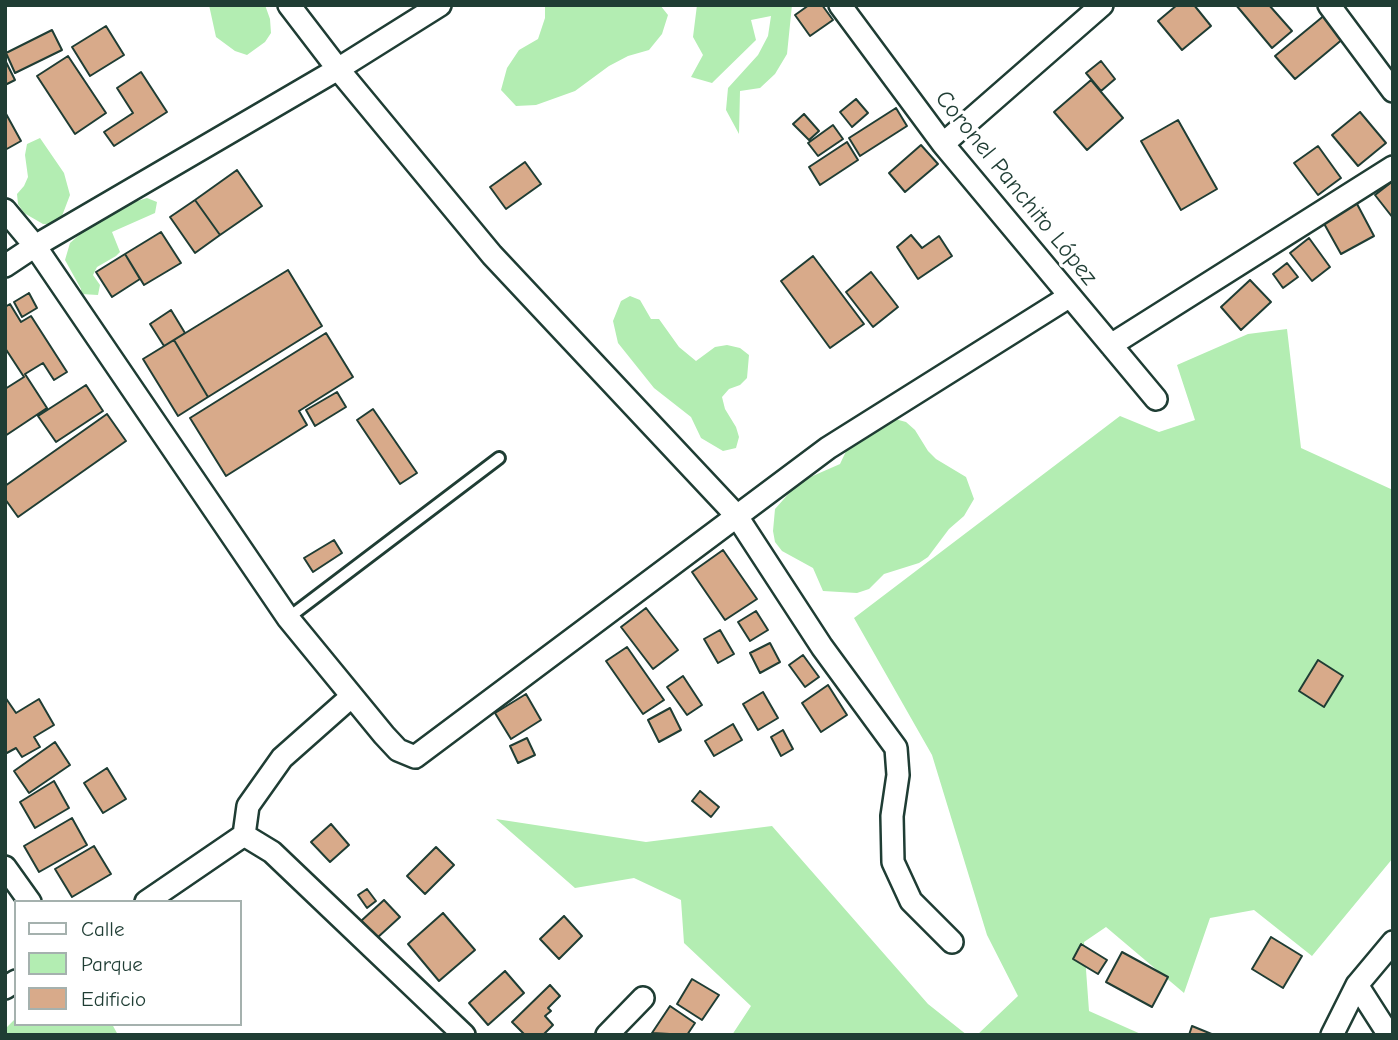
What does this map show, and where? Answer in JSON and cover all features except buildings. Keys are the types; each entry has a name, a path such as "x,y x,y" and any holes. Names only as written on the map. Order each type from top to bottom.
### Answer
{"street":[{"path":"289,5 338,69 492,255 736,515 822,647 896,748 898,775 892,816 893,862 911,901 952,942"},
{"path":"5,266 338,69 440,5"},
{"name":"Coronel Panchito López","path":"841,5 943,144 1156,399"},
{"path":"943,144 1102,5"},
{"path":"1328,5 1393,91"},
{"path":"1111,345 1393,167"},
{"path":"5,210 35,247 288,618 383,735 398,750 415,757 828,448 1070,296"},
{"path":"149,900 244,835 248,806 282,758 352,696"},
{"path":"244,835 272,852 464,1035"},
{"path":"5,867 29,900"},
{"path":"1332,1035 1357,985 1393,942"},
{"path":"1357,985 1390,1035"},
{"path":"607,1035 643,998"}],"lane":[{"path":"288,618 499,458"}],"green space":[{"path":"209,5 265,5 271,33 265,42 247,55 235,51 216,37"},
{"path":"545,5 660,5 668,15 662,34 649,50 628,56 609,66 575,91 536,105 516,106 501,90 507,68 519,50 538,39 545,18"},
{"path":"697,5 792,5 787,54 775,74 760,88 740,91 739,134 726,110 728,88 758,55 768,36 771,16 751,20 756,40 712,83 691,77 703,55 693,37"},
{"path":"40,138 64,173 70,195 62,216 54,224 43,224 24,213 18,204 17,194 28,177 25,155 27,144"},
{"path":"147,198 157,202 155,213 112,232 120,252 97,267 93,275 100,285 98,295 81,294 81,289 65,260 70,243 88,227 124,205"},
{"path":"630,296 640,300 651,319 659,319 679,347 696,361 715,347 727,345 740,348 749,355 747,378 740,385 729,389 722,397 739,437 736,448 723,451 701,438 691,417 654,388 618,343 613,321 621,301"},
{"path":"1287,329 1301,448 1393,490 1393,858 1312,956 1254,910 1210,918 1184,993 1106,927 1084,942 1089,1011 1143,1035 977,1035 1018,996 987,935 932,755 854,618 1120,416 1159,432 1195,420 1177,365 1248,334"},
{"path":"870,419 906,422 936,459 966,477 974,499 964,516 949,529 928,557 919,563 884,574 869,589 857,593 823,591 813,568 782,551 775,542 775,509 799,482 840,464 849,445"},
{"path":"496,819 646,842 772,826 928,1004 967,1035 732,1035 751,1006 684,943 681,900 634,878 575,888"},
{"path":"14,1020 14,1026 113,1026 118,1035 11,1035 5,1032"}]}
